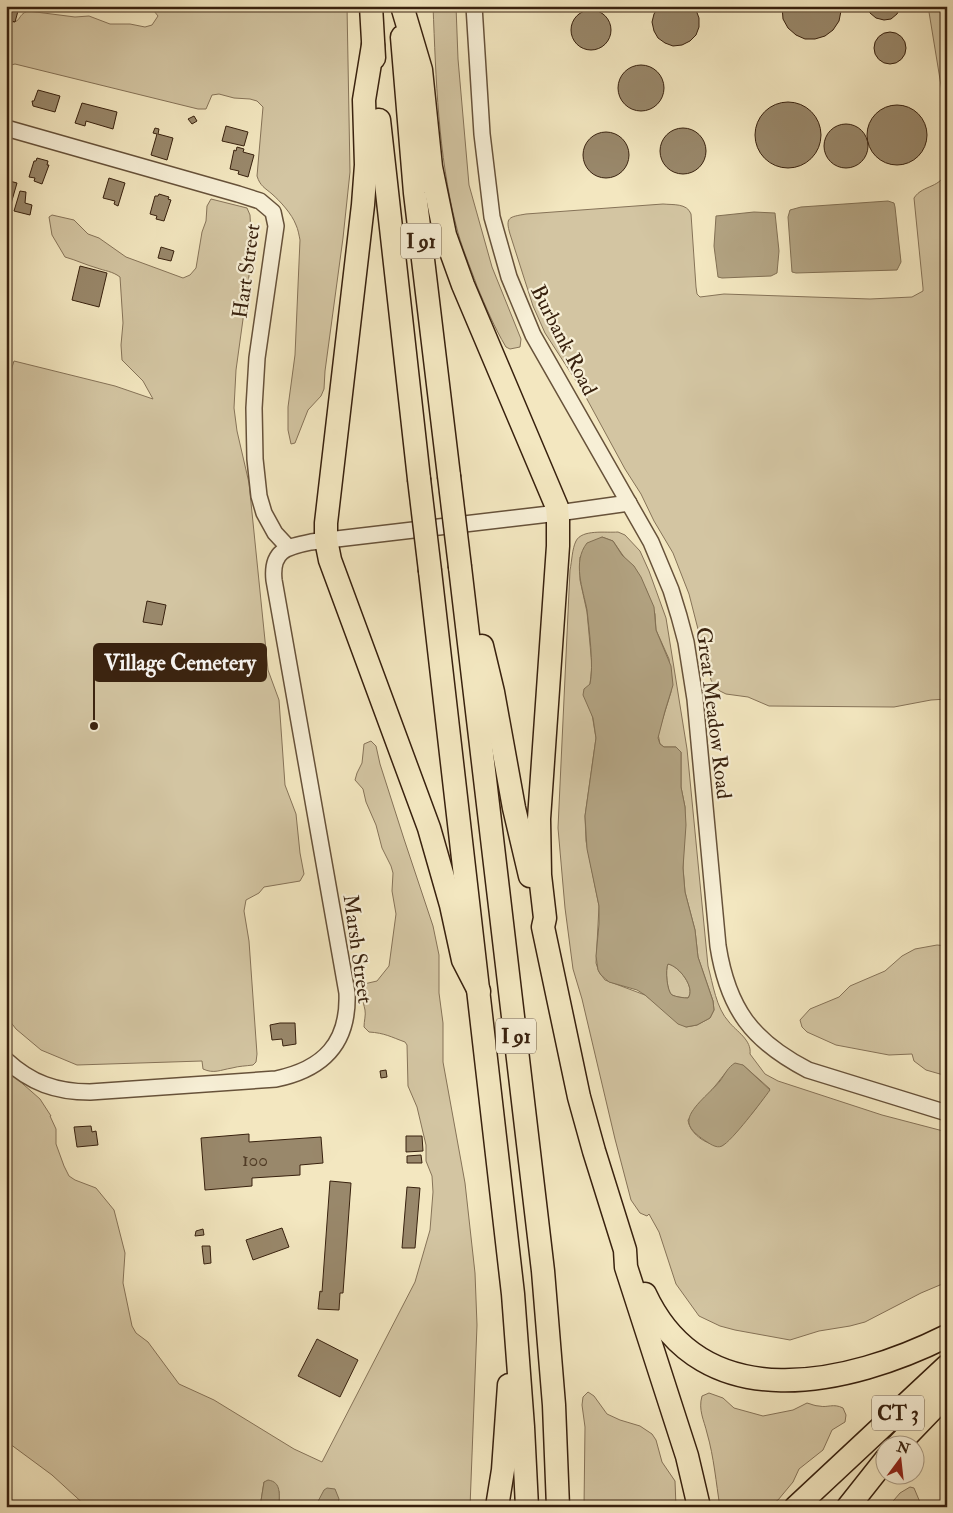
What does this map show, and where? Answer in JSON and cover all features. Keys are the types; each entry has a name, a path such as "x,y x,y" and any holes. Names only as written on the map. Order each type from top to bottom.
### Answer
{"highway":[{"name":"I 91","path":"371,6 385,179 505,1213 517,1337 527,1507"},
{"name":"I 91","path":"401,6 404,75 414,184 543,1271 554,1405 558,1507"},
{"path":"401,6 421,70 431,167 445,234 463,285 558,513 558,546 539,818 540,875 546,918 544,927 582,1106 625,1250 626,1267 687,1456 698,1507"},
{"path":"373,45 364,100 366,165 363,205 327,514 326,540 330,560 429,828 447,889 463,960 480,991"},
{"path":"466,610 479,637 488,667 538,917 540,924 544,927"},
{"path":"625,1250 632,1260 651,1307 674,1336 699,1358 720,1369 740,1376 772,1381 835,1376 888,1361 947,1336"},
{"path":"497,1507 503,1470 509,1386 517,1337"},
{"name":"CT 3","path":"796,1507 947,1366"},
{"name":"CT 3","path":"907,1436 947,1394"},
{"path":"923,1436 947,1408"},
{"name":"CT 3","path":"848,1507 876,1472"},
{"path":"865,1507 881,1486"}],"street":[{"name":"Burbank Road","path":"474,6 482,134 492,217 509,277 533,335 629,503"},
{"name":"Hart Street","path":"6,128 238,194 260,202 273,212 276,226 257,358 254,408 255,460 259,496 264,513 275,533 288,547"},
{"path":"288,547 326,540 629,503"},
{"name":"Great Meadow Road","path":"629,503 651,542 661,565 686,642 695,699 718,946 726,984 734,1002 744,1020 770,1048 808,1070 947,1113"},
{"name":"Marsh Street","path":"6,1060 32,1080 58,1090 78,1092 118,1091 249,1082 286,1077 303,1072 320,1062 337,1042 346,1016 346,986 274,580 274,567 277,557 288,547"}],"shaded area":[{"path":"150,6 347,6 350,172 343,238 324,389 321,396 308,410 295,443 291,444 288,430 288,407 295,355 300,240 297,228 286,208 261,185 257,176 263,107 257,101 219,94 212,95 206,109 198,109 15,64 11,65 6,80 6,22 15,22 28,11 75,17 89,16 110,24 130,24 145,27 152,25 158,16"},
{"path":"433,6 456,6 458,59 469,185 492,267 521,339 520,347 510,349 506,347 490,317 456,225 445,171 442,144"},
{"path":"928,6 947,6 947,122"},
{"path":"947,169 947,699 894,707 769,706 748,697 726,694 714,686 711,680 689,594 673,553 582,390 545,333 533,306 510,234 508,221 512,217 526,214 663,204 679,205 689,210 691,214 696,287 697,294 700,297 724,294 870,299 912,297 923,291 914,198 922,190 941,180"},
{"path":"211,199 247,208 250,215 252,254 236,370 234,408 237,431 249,483 268,670 279,700 285,785 296,814 304,874 300,881 264,887 259,893 246,900 244,911 249,941 257,1054 256,1062 253,1065 214,1071 203,1069 202,1061 77,1065 41,1050 16,1029 6,1016 6,386 14,361 115,386 153,399 143,381 122,360 123,323 120,277 111,272 65,257 52,235 49,217 52,215 74,220 88,234 99,238 126,257 183,278 190,275 196,268 202,232 206,221 207,206"},
{"path":"888,201 894,203 895,207 901,262 897,270 792,272 788,217 790,210 801,207"},
{"path":"754,212 775,213 779,251 777,273 771,276 718,277 714,246 716,216"},
{"path":"595,532 618,532 625,535 640,551 666,618 687,749 708,966 721,1010 749,1044 750,1054 765,1074 778,1081 882,1115 947,1132 947,1282 921,1293 865,1322 819,1331 790,1340 735,1330 720,1326 699,1316 676,1284 659,1232 649,1214 647,1216 640,1213 631,1200 573,969 565,908 558,828 570,570 573,551 576,541 583,535","holes":["602,537 613,541 646,589 655,614 656,630 669,659 671,692 658,734 660,744 664,747 676,747 681,752 681,787 685,807 683,868 685,892 695,930 698,957 713,1001 714,1010 710,1018 697,1025 686,1027 645,995 605,980 599,972 596,963 599,906 586,841 585,816 596,738 590,684 592,666 587,612 580,580 580,557","743,1065 770,1089 754,1111 723,1145 706,1142 692,1131 688,1120 727,1071"]},
{"path":"602,537 613,541 622,555 634,566 654,607 656,630 671,666 673,685 658,738 660,744 664,747 676,747 681,752 681,787 686,825 683,868 685,892 695,930 698,957 713,1001 714,1010 710,1018 697,1025 686,1027 678,1024 645,995 637,990 609,982 598,970 596,956 599,906 587,849 585,816 596,738 593,718 583,695 584,689 590,684 592,668 587,610 579,567 583,550 587,543","holes":["668,964 681,973 688,983 690,989 688,998 670,993 667,971"]},
{"path":"371,741 376,746 380,764 433,926 439,955 443,1062 465,1183 475,1273 477,1325 470,1507 279,1507 279,1491 264,1482 260,1507 87,1507 52,1475 6,1441 6,1364 10,1352 6,1347 6,1066 15,1077 40,1099 51,1116 56,1129 56,1144 69,1176 96,1188 114,1210 125,1253 123,1283 132,1326 136,1333 148,1342 179,1384 214,1400 294,1449 322,1462 415,1282 430,1230 433,1192 432,1176 426,1161 426,1145 417,1107 408,1086 407,1045 405,1042 388,1036 369,1032 364,1027 365,1012 362,990 364,984 377,981 389,966 396,914 392,891 393,873 391,866 382,848 363,789 355,780 362,763 364,744"},
{"path":"937,945 947,946 947,1076 926,1070 914,1061 912,1054 889,1055 836,1045 807,1032 802,1027 800,1020 810,1009 839,997 850,986 885,971 902,956 915,949"},
{"path":"668,964 677,969 688,983 690,994 688,998 670,993 667,980"},
{"path":"735,1063 743,1065 770,1090 733,1137 727,1143 717,1147 710,1144 691,1129 689,1119 698,1104"},
{"path":"588,1392 594,1396 607,1414 640,1426 652,1434 656,1440 662,1462 675,1481 676,1507 584,1507 585,1427 582,1405 583,1397"},
{"path":"709,1393 723,1398 734,1408 763,1416 793,1410 807,1403 816,1406 836,1406 843,1408 846,1415 845,1422 832,1430 823,1450 799,1469 793,1482 778,1500 767,1507 720,1507 711,1451 701,1410 702,1396"},
{"path":"268,1480 276,1483 278,1486 279,1507 260,1507 264,1482"},
{"path":"910,1487 914,1488 922,1507 888,1507 900,1493"},
{"path":"327,1488 335,1489 339,1499 337,1507 315,1507 324,1490"}],"building":[{"path":"6,6 11,6 10,9 18,11 15,22 6,19"},
{"path":"659,6 692,6 699,18 699,27 696,35 682,45 673,46 658,38 652,22"},
{"path":"782,6 840,6 841,11 839,21 833,30 825,36 805,39 796,35 788,28 783,19"},
{"path":"867,6 901,6 897,14 891,19 884,20 876,18 870,13"},
{"path":"587,10 595,10 602,13 608,19 611,30 608,41 602,47 595,50 587,50 580,47 574,41 571,34 571,26 574,19 580,13"},
{"path":"890,32 901,37 906,48 901,59 890,64 879,59 874,48 879,37"},
{"path":"641,65 654,69 660,75 664,88 660,101 654,107 641,111 628,107 622,101 618,88 622,75 628,69"},
{"path":"38,90 60,96 55,112 33,106 32,101 34,101"},
{"path":"781,102 795,102 807,107 816,116 821,128 819,148 812,159 795,168 781,168 769,163 760,154 755,142 755,128 760,116 769,107"},
{"path":"82,103 117,112 113,129 86,121 85,126 75,123"},
{"path":"897,105 913,110 918,114 922,119 927,135 922,151 918,156 913,160 897,165 881,160 876,156 872,151 867,135 872,119 876,114 881,110"},
{"path":"194,116 197,121 192,124 188,119"},
{"path":"846,124 858,128 864,134 868,146 864,158 858,164 846,168 834,164 828,158 824,146 828,134 834,128"},
{"path":"226,126 248,132 244,146 222,141"},
{"path":"155,128 159,129 158,134 173,138 167,160 151,155 157,134 153,133"},
{"path":"679,128 687,128 696,132 702,138 706,151 702,164 696,170 687,174 679,174 670,170 664,164 660,155 660,147 664,138 670,132"},
{"path":"606,132 619,136 625,142 629,155 625,168 619,174 606,178 593,174 587,168 583,155 587,142 593,136"},
{"path":"237,147 244,149 243,152 254,155 248,177 238,174 239,171 230,169 234,150 236,151"},
{"path":"37,158 48,161 47,165 49,165 42,184 34,181 35,178 29,177 34,161"},
{"path":"109,178 125,183 118,206 114,204 115,201 103,198"},
{"path":"6,180 17,183 6,221"},
{"path":"20,191 26,192 25,203 32,205 30,215 14,211"},
{"path":"159,194 169,197 168,199 171,200 164,221 156,219 157,216 150,214 155,196"},
{"path":"161,247 174,251 171,261 158,258"},
{"path":"80,266 107,273 99,307 72,300"},
{"path":"147,601 166,605 162,625 143,622"},
{"path":"295,1023 296,1044 283,1046 282,1039 272,1040 270,1025"},
{"path":"386,1070 387,1077 381,1078 380,1071"},
{"path":"91,1126 92,1132 96,1131 98,1145 77,1147 74,1127"},
{"path":"249,1134 249,1142 321,1137 323,1163 300,1165 300,1175 252,1178 252,1186 205,1190 201,1138"},
{"path":"406,1136 422,1136 423,1151 406,1152"},
{"path":"421,1155 422,1163 407,1163 407,1156"},
{"path":"330,1181 351,1183 343,1293 340,1293 339,1310 318,1309 320,1291 322,1292"},
{"path":"407,1187 420,1188 415,1248 402,1248"},
{"path":"282,1228 289,1247 253,1260 246,1240"},
{"path":"203,1229 204,1235 195,1236 196,1231"},
{"path":"202,1246 210,1246 211,1263 204,1264"},
{"path":"317,1339 358,1360 340,1397 298,1376"}],"place":[{"name":"Village Cemetery","path":"94,726"}]}
